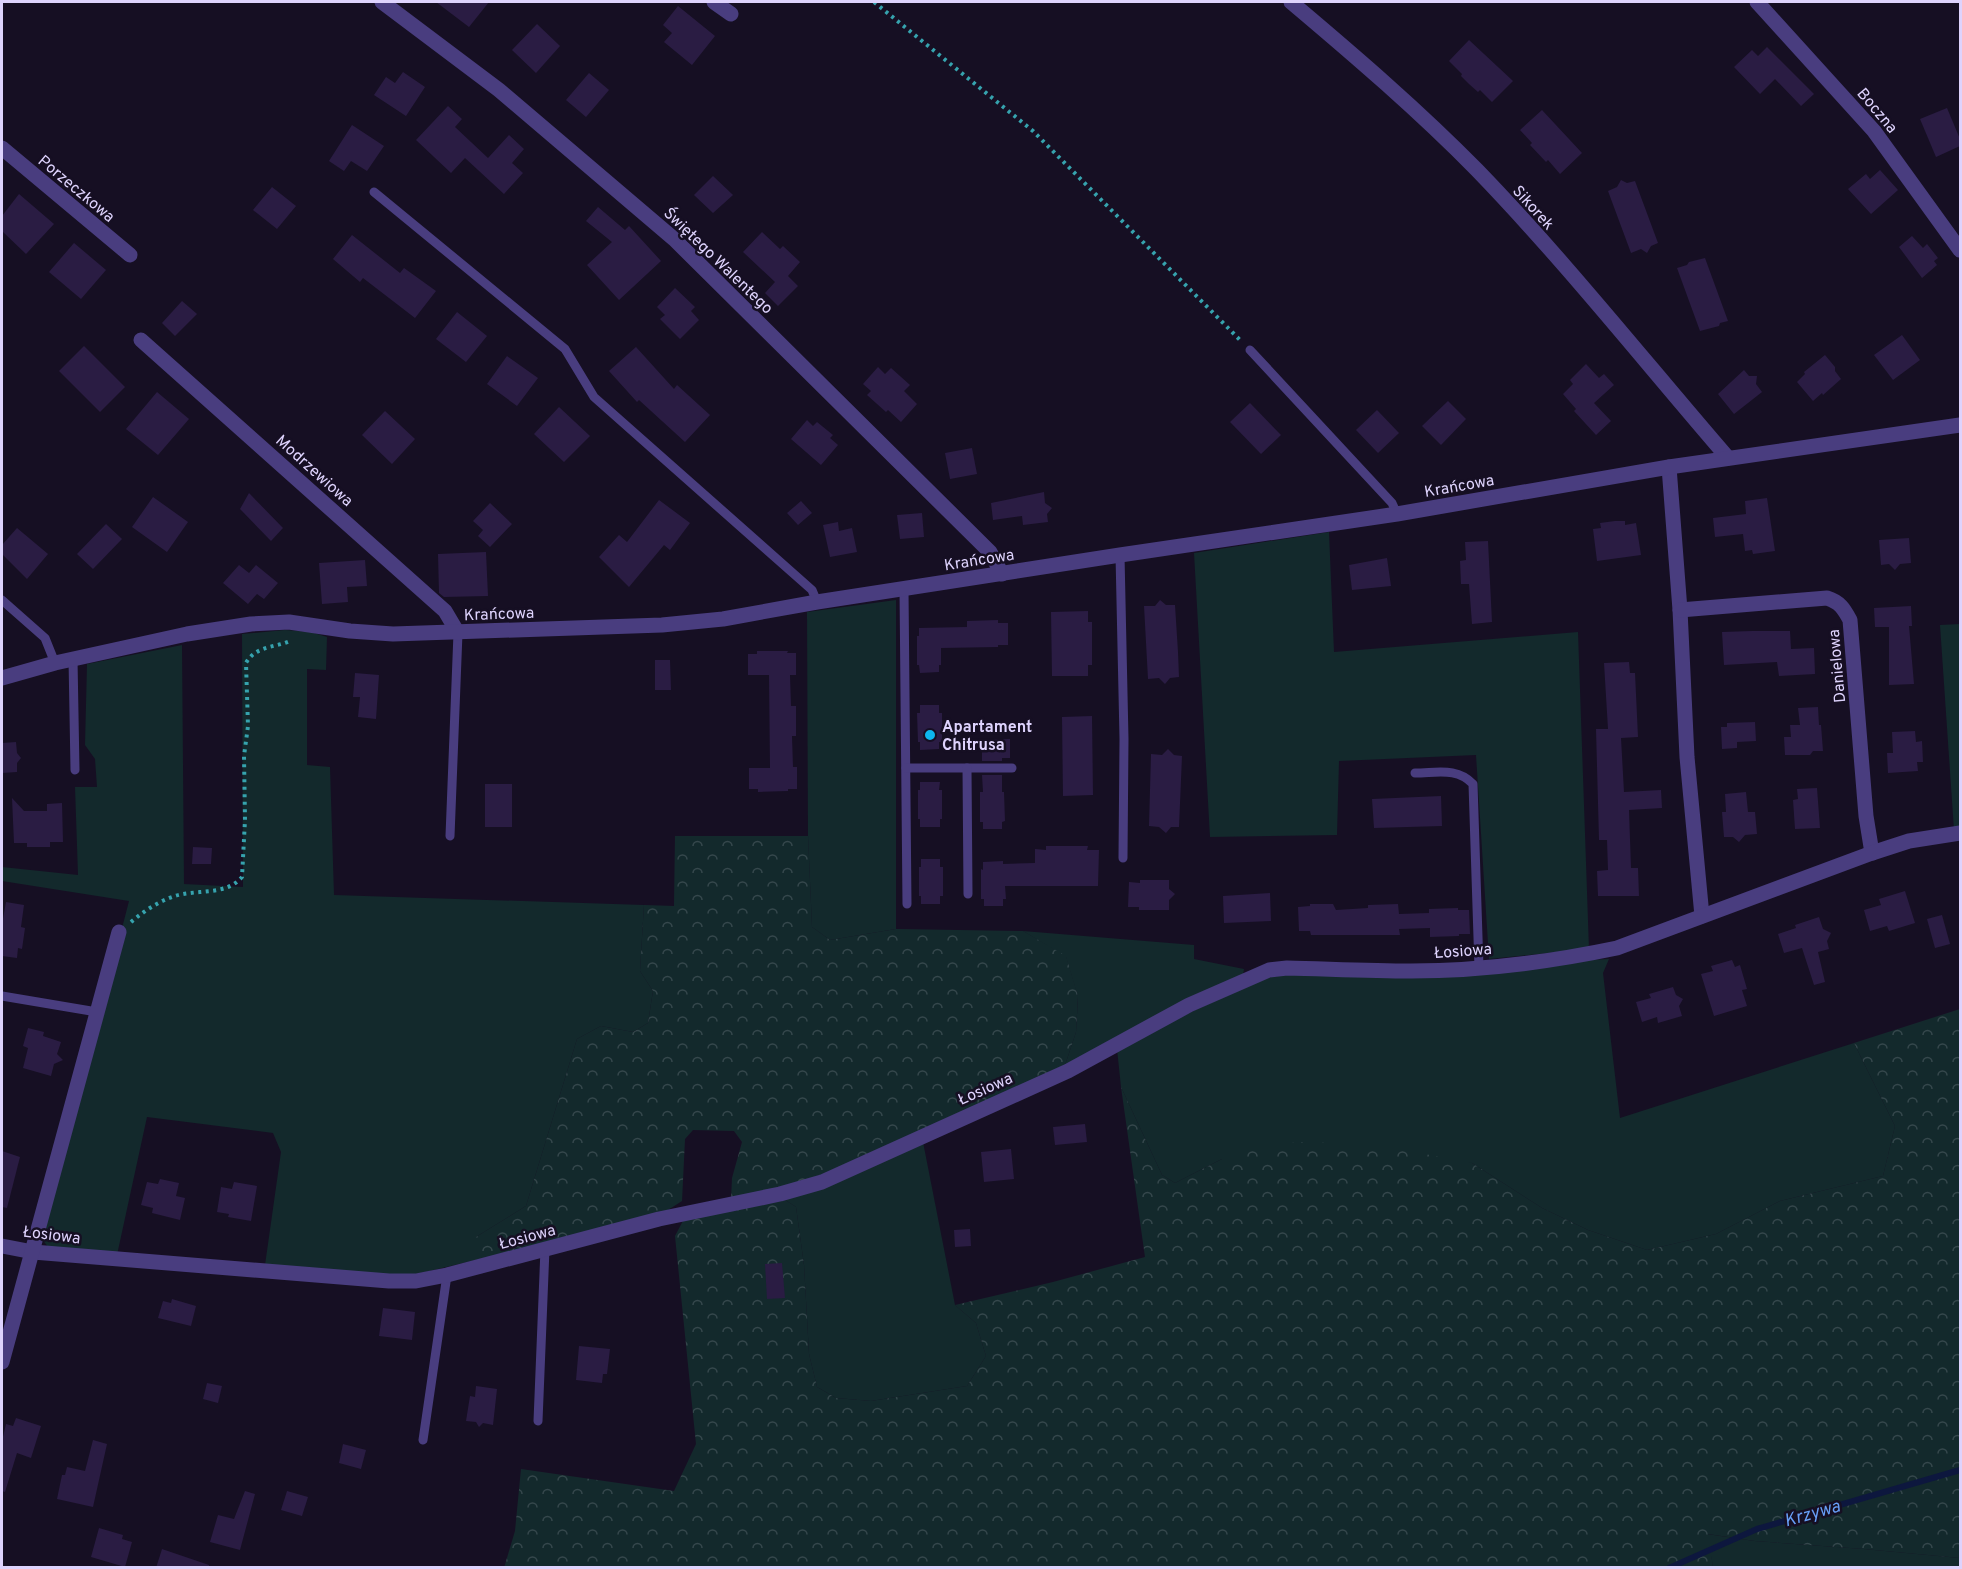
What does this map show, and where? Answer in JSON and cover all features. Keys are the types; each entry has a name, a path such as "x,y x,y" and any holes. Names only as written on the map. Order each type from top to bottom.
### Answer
{"street":[{"name":"Świętego Walentego","path":"382,2 499,90 674,239 990,552 1002,574"},
{"path":"714,2 731,14"},
{"name":"Sikorek","path":"1291,2 1398,93 1477,170 1568,271 1728,458"},
{"name":"Boczna","path":"1757,2 1874,131 1960,250"},
{"name":"Porzeczkowa","path":"2,148 130,255"},
{"name":"Modrzewiowa","path":"141,340 445,611 458,633"},
{"name":"Krańcowa","path":"2,678 55,663 187,634 251,624 289,622 350,631 458,633 662,625 723,619 1120,555 1397,514 1669,467 1960,425"},
{"path":"1669,467 1688,758 1702,916"},
{"name":"Danielowa","path":"1680,610 1827,598 1837,601 1844,609 1850,620 1866,816 1872,853"},
{"name":"Łosiowa","path":"2,1246 33,1252 389,1281 416,1281 447,1275 669,1217 780,1194 822,1182 1068,1071 1189,1005 1269,970 1287,968 1413,971 1479,968 1583,955 1617,948 1909,841 1960,833"},
{"path":"2,1362 119,932"}],"lane":[{"path":"374,192 565,349 594,397 812,590 817,603"},
{"path":"1250,350 1392,503 1397,514"},
{"path":"1120,555 1124,739 1123,858"},
{"path":"904,589 907,904"},
{"path":"2,600 45,638 55,663"},
{"path":"450,836 458,633"},
{"path":"74,659 75,770"},
{"path":"906,768 1012,768"},
{"path":"967,768 968,894"},
{"path":"1415,773 1453,772 1465,776 1473,784 1479,968"},
{"path":"2,996 97,1012"},
{"path":"538,1421 545,1250"},
{"path":"423,1440 447,1275"}],"path":[{"path":"874,2 1033,131 1250,350"},
{"path":"119,932 140,914 161,902 177,895 231,887 242,877 245,820 244,756 248,726 246,663 249,657 258,650 287,642 305,633 310,624"}],"green space":[{"path":"1329,532 1334,652 1578,632 1589,949 1489,959 1476,755 1339,761 1337,835 1210,837 1194,553"},
{"path":"896,600 896,929 830,940 812,927 808,836 807,612"},
{"path":"1960,624 1960,830 1954,830 1940,625"},
{"path":"285,630 311,632 327,637 326,670 307,669 307,765 330,767 334,895 644,905 640,971 653,991 648,1023 633,1032 601,1026 577,1039 526,1206 476,1237 480,1259 417,1274 389,1275 265,1265 281,1152 273,1133 147,1117 117,1255 48,1247 42,1239 129,901 2,881 2,867 78,875 75,787 97,787 95,759 85,745 87,664 182,645 184,884 243,887 242,634"},
{"path":"675,836 808,836 812,927 830,940 896,929 1023,931 1066,956 1078,996 1076,1032 1065,1065 822,1177 731,1200 732,1178 742,1142 734,1131 693,1130 685,1139 682,1201 660,1215 480,1259 474,1249 476,1237 526,1206 577,1039 601,1026 633,1032 648,1023 653,991 640,971 644,905 674,906"},
{"path":"1023,931 1194,945 1194,959 1244,969 1243,975 1065,1065 1076,1032 1078,997 1066,957"},
{"path":"1609,959 1603,973 1620,1118 1854,1043 1895,1126 1883,1176 1780,1201 1716,1234 1647,1250 1588,1230 1542,1208 1472,1163 1222,1159 1175,1183 1162,1175 1121,1087 1117,1049 1266,978 1291,974"},
{"path":"1960,1009 1960,1558 1755,1541 1708,1534 1713,1567 504,1568 515,1531 521,1469 674,1491 696,1444 675,1236 685,1217 782,1198 796,1207 804,1265 809,1354 817,1387 836,1398 871,1401 967,1386 986,1356 976,1323 955,1305 1145,1257 1121,1087 1162,1175 1175,1183 1222,1159 1265,1144 1313,1142 1393,1148 1472,1163 1542,1208 1588,1230 1647,1250 1716,1234 1780,1201 1883,1176 1895,1126 1854,1043"},
{"path":"923,1142 955,1305 976,1323 986,1356 967,1386 871,1401 836,1398 817,1387 809,1354 804,1265 796,1207 782,1198"},
{"path":"1707,1534 1755,1541 1960,1558 1960,1567 1713,1567"}],"building":[{"path":"436,2 489,2 469,27"},
{"path":"678,6 715,36 692,65 664,42 672,33 663,25"},
{"path":"537,24 560,46 536,73 512,50"},
{"path":"1469,40 1513,81 1492,102 1480,90 1478,92 1469,84 1449,61"},
{"path":"1767,47 1814,94 1801,106 1775,79 1760,94 1734,67 1752,50 1758,56"},
{"path":"403,72 425,87 406,116 374,95 386,77 395,83"},
{"path":"589,73 609,90 586,117 566,100"},
{"path":"448,106 462,119 455,127 488,158 509,135 524,149 512,163 523,173 504,194 465,158 451,173 416,140"},
{"path":"1947,108 1960,139 1960,146 1936,157 1920,119"},
{"path":"1542,110 1582,153 1560,174 1530,145 1532,143 1520,130"},
{"path":"352,125 384,146 367,171 351,161 344,171 329,161"},
{"path":"1880,170 1898,190 1871,214 1848,189 1866,174 1870,179"},
{"path":"713,176 733,195 713,213 694,195"},
{"path":"1621,180 1627,183 1635,181 1658,243 1651,246 1647,253 1641,249 1631,253 1608,191 1617,187"},
{"path":"272,187 296,206 277,229 253,210"},
{"path":"19,194 54,224 26,254 2,231 2,216"},
{"path":"598,207 625,230 629,226 661,261 619,300 587,265 612,242 586,221"},
{"path":"762,232 780,249 783,246 800,262 788,276 798,286 778,306 765,293 775,282 743,252"},
{"path":"352,235 400,273 404,268 436,291 415,318 363,278 360,282 333,259"},
{"path":"1912,236 1923,248 1927,244 1938,258 1934,261 1937,265 1922,278 1899,247"},
{"path":"74,243 106,270 81,299 49,272"},
{"path":"1705,258 1728,321 1700,331 1677,268"},
{"path":"675,288 695,307 691,311 699,320 680,339 660,319 665,315 657,307"},
{"path":"182,301 197,314 175,336 162,323"},
{"path":"457,312 487,336 466,362 436,339"},
{"path":"1902,335 1920,360 1893,380 1874,355"},
{"path":"84,346 125,387 100,412 59,371"},
{"path":"636,347 674,389 677,385 710,415 685,442 639,400 637,402 609,371"},
{"path":"1825,355 1841,379 1813,401 1797,382 1805,374 1804,372"},
{"path":"507,356 538,378 517,406 487,384"},
{"path":"1586,364 1599,378 1604,374 1614,385 1594,403 1611,421 1596,435 1574,411 1576,409 1563,394 1573,384 1570,380"},
{"path":"878,367 885,374 891,368 910,385 904,391 917,404 901,422 867,395 871,391 863,384"},
{"path":"1744,370 1749,376 1757,376 1756,384 1762,392 1734,414 1718,394"},
{"path":"157,392 189,419 158,455 126,429"},
{"path":"1448,401 1466,419 1441,445 1422,426"},
{"path":"1250,403 1281,435 1261,454 1230,422"},
{"path":"559,407 590,436 564,462 534,434"},
{"path":"1377,410 1399,433 1378,453 1356,430"},
{"path":"385,411 415,439 392,464 362,435"},
{"path":"807,420 813,426 817,422 833,435 830,438 838,445 821,465 791,439"},
{"path":"972,448 977,474 950,479 945,453"},
{"path":"1044,492 1045,503 1052,508 1047,514 1048,522 1023,525 1022,516 993,520 991,503"},
{"path":"249,493 283,528 271,541 240,509"},
{"path":"153,497 188,522 167,552 132,527"},
{"path":"1767,498 1775,551 1753,554 1752,550 1745,551 1743,534 1715,537 1713,518 1746,514 1745,501"},
{"path":"659,500 690,523 670,550 664,545 629,587 599,557 619,535 627,542"},
{"path":"801,501 812,513 798,525 787,513"},
{"path":"490,503 512,524 490,547 478,536 483,530 473,521"},
{"path":"922,513 924,537 900,539 897,515"},
{"path":"1625,521 1625,525 1636,523 1641,555 1597,561 1593,529 1601,528 1600,523"},
{"path":"838,522 839,531 852,528 857,552 830,557 823,525"},
{"path":"106,524 122,539 93,569 77,554"},
{"path":"17,528 48,554 27,579 2,554 2,545"},
{"path":"1909,538 1911,563 1900,564 1895,570 1889,564 1881,565 1879,540"},
{"path":"1488,541 1492,622 1472,624 1469,584 1461,584 1460,561 1466,560 1465,542"},
{"path":"486,552 488,596 444,597 439,593 438,554"},
{"path":"1387,558 1391,586 1352,590 1349,565"},
{"path":"365,560 367,586 347,587 348,602 322,604 319,563"},
{"path":"239,565 249,573 256,565 278,583 264,599 257,594 248,604 223,583"},
{"path":"1160,600 1166,605 1175,605 1178,652 1179,677 1170,678 1165,684 1159,678 1148,679 1144,606 1155,606"},
{"path":"1911,606 1912,626 1909,626 1914,684 1889,685 1889,627 1875,627 1874,608"},
{"path":"1088,611 1088,622 1092,622 1092,665 1088,665 1088,676 1052,676 1051,612"},
{"path":"998,620 998,623 1008,623 1008,645 941,648 939,672 920,673 919,665 917,665 919,628 967,627 967,621"},
{"path":"1790,631 1791,649 1814,648 1815,674 1779,676 1777,662 1724,665 1722,632"},
{"path":"757,651 796,653 796,675 790,675 791,706 796,706 796,736 792,736 793,767 797,767 797,789 758,792 758,789 749,789 749,768 770,768 769,675 748,675 748,654 757,654"},
{"path":"655,660 670,660 671,690 655,690"},
{"path":"1629,662 1630,673 1635,673 1638,737 1621,738 1624,792 1661,790 1662,808 1629,810 1631,868 1638,868 1639,896 1598,896 1597,871 1608,870 1607,840 1599,840 1596,729 1608,729 1604,663"},
{"path":"355,673 379,675 376,719 358,717 360,697 353,697"},
{"path":"920,705 939,705 939,713 942,713 942,742 939,742 939,749 920,750 917,713 920,713"},
{"path":"1818,707 1823,751 1813,751 1810,755 1785,755 1784,737 1791,737 1790,725 1800,725 1798,708"},
{"path":"1092,716 1093,795 1063,796 1062,717"},
{"path":"1755,722 1756,741 1737,742 1737,748 1722,749 1721,727 1727,727 1727,723"},
{"path":"1915,731 1916,742 1922,741 1923,762 1917,762 1918,771 1888,773 1887,753 1893,753 1892,732"},
{"path":"1010,739 1010,758 1002,758 1002,761 982,761 982,740"},
{"path":"16,742 17,753 21,758 17,763 17,772 2,773 2,743"},
{"path":"1168,749 1174,755 1182,756 1179,827 1171,827 1166,833 1159,827 1149,826 1151,754 1162,755"},
{"path":"982,775 1002,775 1005,821 1002,822 1002,829 983,829 983,822 980,822"},
{"path":"920,782 940,782 942,819 940,819 940,827 920,827 918,790 920,790"},
{"path":"485,784 512,784 512,827 485,827"},
{"path":"1817,788 1820,828 1795,829 1793,800 1798,799 1797,789"},
{"path":"1746,792 1748,812 1755,812 1757,834 1745,835 1739,842 1733,837 1724,837 1722,812 1726,812 1725,794"},
{"path":"1441,796 1442,826 1374,828 1372,799"},
{"path":"12,798 24,811 47,811 47,804 62,803 63,842 50,842 50,847 27,847 27,843 14,843"},
{"path":"1046,846 1088,846 1087,850 1099,850 1098,886 1005,886 1006,899 1003,899 1003,906 984,906 984,899 981,899 983,862 1035,863 1035,849 1046,850"},
{"path":"193,847 212,848 211,864 192,864"},
{"path":"921,859 940,859 940,867 943,867 943,896 940,896 940,904 921,904 919,867 921,867"},
{"path":"1140,880 1169,880 1169,889 1175,894 1169,900 1169,910 1139,910 1139,907 1128,907 1129,882 1140,883"},
{"path":"1905,891 1915,923 1889,931 1887,926 1870,931 1864,910 1881,905 1879,899"},
{"path":"1270,893 1271,921 1224,923 1223,896"},
{"path":"6,902 24,905 21,927 25,928 22,949 18,948 17,958 2,956 2,924"},
{"path":"1310,904 1333,904 1336,910 1368,908 1368,905 1398,904 1399,914 1429,913 1429,909 1469,910 1470,934 1430,937 1430,928 1399,929 1400,935 1311,935 1310,931 1299,931 1298,907 1310,906"},
{"path":"1942,915 1950,944 1935,948 1927,919"},
{"path":"1819,917 1823,929 1831,933 1827,941 1829,949 1818,952 1825,982 1814,985 1802,948 1784,953 1778,934 1796,928 1795,925"},
{"path":"1732,960 1735,967 1740,965 1747,989 1742,990 1747,1006 1714,1016 1701,974 1713,971 1711,966"},
{"path":"1673,987 1676,995 1683,999 1679,1006 1682,1016 1658,1023 1657,1017 1642,1022 1636,1002 1651,998 1649,994"},
{"path":"28,1028 44,1032 43,1036 61,1042 57,1054 63,1060 54,1064 51,1076 23,1068 28,1048 23,1046"},
{"path":"1085,1124 1087,1142 1055,1145 1053,1127"},
{"path":"1011,1149 1014,1179 984,1182 981,1152"},
{"path":"2,1151 20,1157 7,1208 2,1207"},
{"path":"160,1179 179,1183 176,1196 185,1198 180,1220 152,1213 153,1208 141,1205 147,1182 158,1184"},
{"path":"234,1182 257,1186 251,1221 228,1217 229,1214 217,1212 221,1187 232,1189"},
{"path":"970,1229 971,1246 955,1247 954,1230"},
{"path":"782,1263 785,1298 767,1299 765,1264"},
{"path":"172,1299 196,1306 191,1326 158,1318 163,1301 171,1303"},
{"path":"383,1308 415,1312 412,1340 379,1336"},
{"path":"579,1346 610,1349 607,1374 603,1374 602,1383 576,1380"},
{"path":"207,1383 222,1386 218,1403 203,1399"},
{"path":"476,1386 497,1389 493,1425 483,1423 479,1427 476,1422 466,1421 470,1396 475,1397"},
{"path":"16,1418 41,1426 31,1458 17,1453 5,1492 2,1491 2,1441 6,1424 13,1426"},
{"path":"93,1440 107,1444 93,1507 57,1499 62,1475 65,1475 67,1467 85,1471"},
{"path":"343,1444 366,1450 361,1469 339,1463"},
{"path":"245,1491 255,1494 240,1550 210,1542 218,1515 234,1519"},
{"path":"287,1491 308,1497 302,1516 281,1510"},
{"path":"99,1528 123,1535 122,1539 132,1542 125,1567 91,1557"},
{"path":"162,1549 209,1565 209,1568 156,1568"}],"waterway":[{"name":"Krzywa","path":"1669,1568 1757,1529 1960,1470"}],"place":[{"name":"Apartament Chitrusa","path":"930,735"}]}
